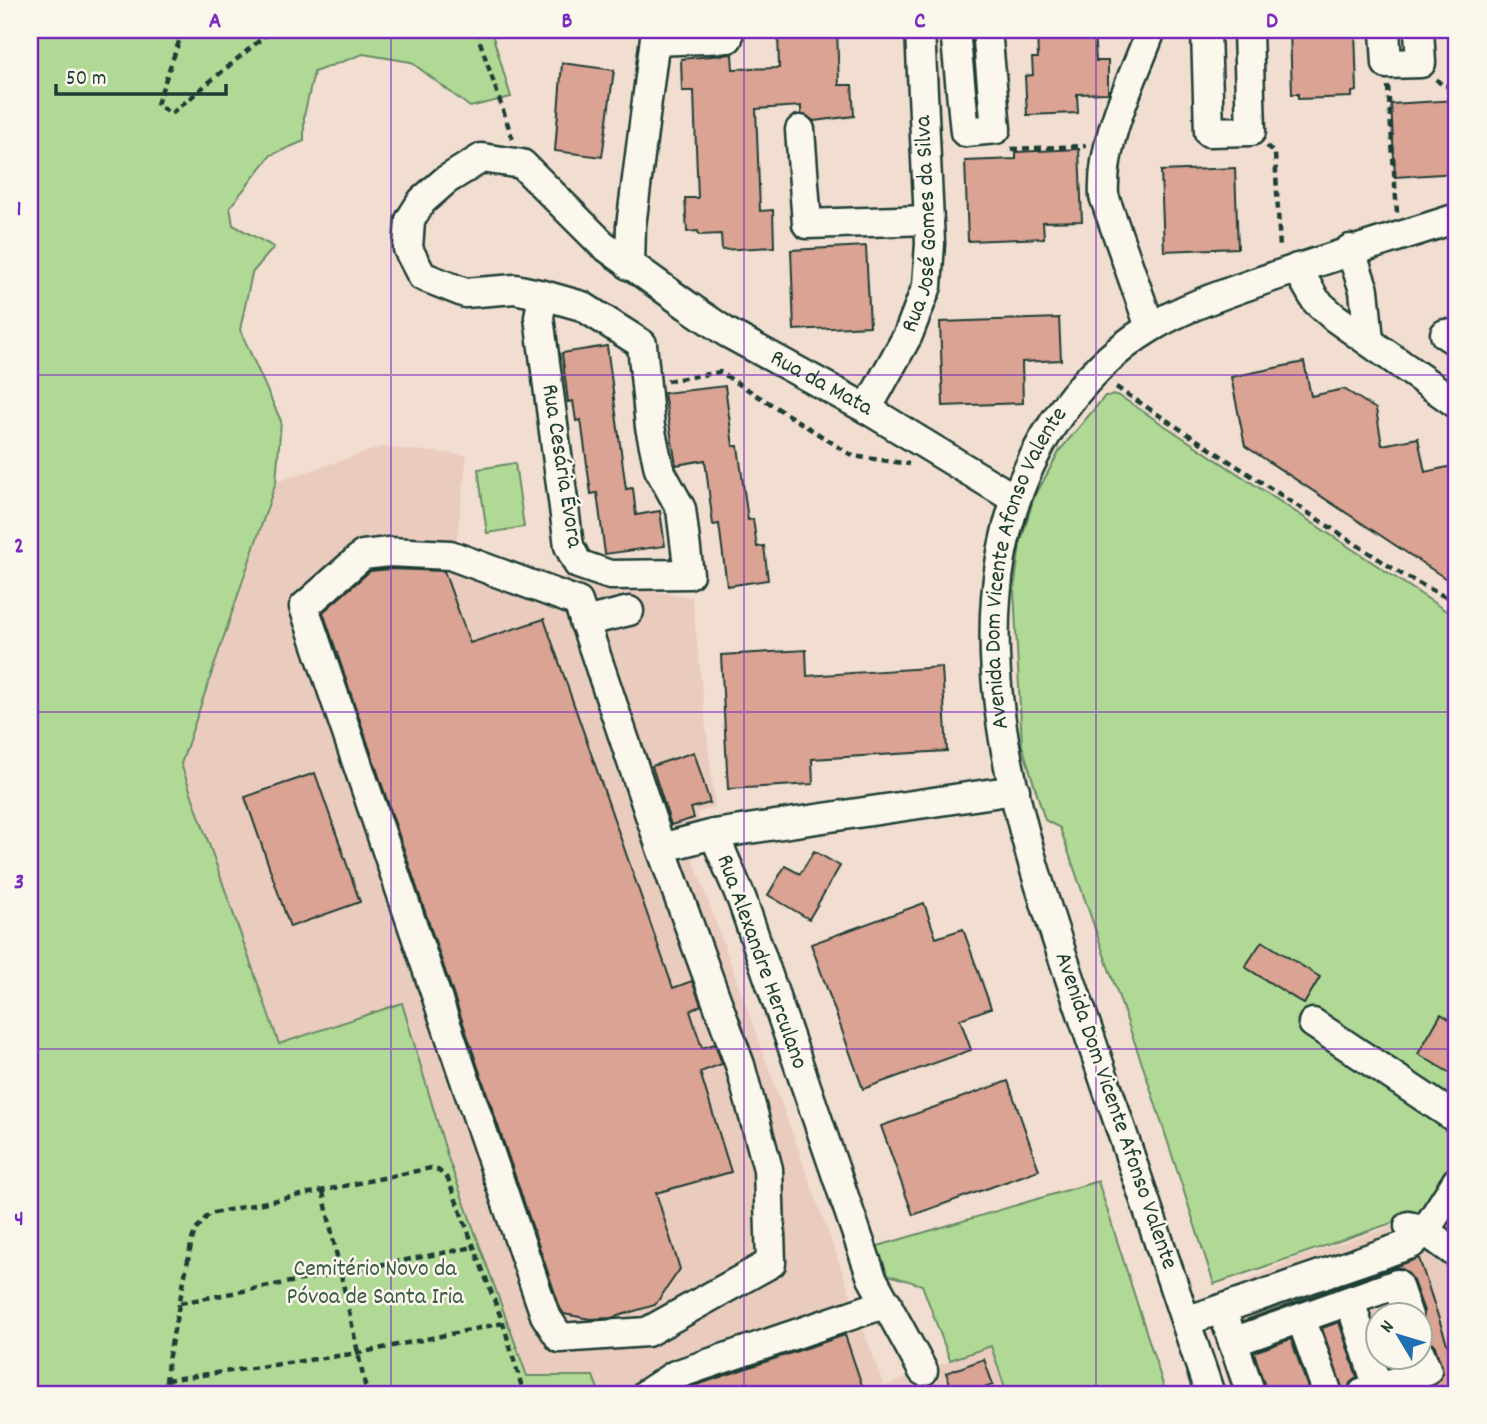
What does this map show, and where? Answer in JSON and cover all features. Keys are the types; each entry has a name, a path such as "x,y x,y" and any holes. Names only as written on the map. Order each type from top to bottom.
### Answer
{"street":[{"path":"630,266 631,226 656,36 728,37 727,30"},
{"name":"Rua José Gomes da Silva","path":"867,409 908,335 928,286 930,263 920,30"},
{"path":"955,30 965,132 996,129 987,30"},
{"path":"1150,327 1104,195 1103,176 1109,145 1151,30"},
{"path":"1206,30 1209,132 1251,131 1248,30"},
{"path":"1385,30 1387,64 1421,63 1419,30"},
{"path":"800,130 807,224 928,220"},
{"path":"522,163 482,158 446,180 422,201 410,220 408,249 422,275 465,293 515,289 543,295"},
{"name":"Rua da Mata","path":"522,163 602,244 726,332 867,409 1015,499"},
{"name":"Avenida Dom Vicente Afonso Valente","path":"1210,1394 1044,899 1014,790 998,703 993,621 1000,559 1015,499 1038,446 1069,399 1094,373 1150,327 1213,299 1290,270 1350,249 1457,218"},
{"path":"1350,249 1364,290 1369,340"},
{"path":"1290,270 1315,301 1457,404"},
{"name":"Rua Cesária Évora","path":"543,295 582,306 642,344 646,384 650,427 659,469 681,509 690,574 610,575 578,564 569,546 553,429 539,317 543,295"},
{"path":"363,555 450,555 578,602 661,848 740,1065 768,1169 771,1263 647,1332 560,1338 545,1315 304,607 363,555"},
{"path":"584,622 629,611"},
{"name":"Rua Alexandre Herculano","path":"923,1371 872,1278 742,900 714,834 1014,790"},
{"path":"661,848 714,834"},
{"path":"1314,1023 1457,1119"},
{"path":"1186,1321 1411,1244 1425,1231 1457,1181"},
{"path":"1278,1271 1411,1225 1425,1231 1457,1254"},
{"path":"1233,1342 1397,1284 1403,1302"},
{"path":"1350,1301 1369,1391 1424,1372"},
{"path":"646,1394 675,1375 887,1303"},
{"path":"1222,1309 1251,1394"},
{"path":"1301,1318 1328,1394"}],"path":[{"path":"183,30 157,104 171,114 272,30"},
{"path":"476,30 522,163"},
{"path":"1387,64 1394,200 1402,236"},
{"path":"1443,86 1457,86"},
{"path":"1013,149 1080,146"},
{"path":"1275,154 1290,270"},
{"path":"646,384 720,372 853,456 921,463"},
{"path":"1094,373 1403,575 1457,603"},
{"path":"165,1394 195,1231 209,1214 431,1168 438,1170 448,1179 503,1323 524,1394"},
{"path":"323,1192 367,1394"},
{"path":"180,1303 474,1247"},
{"path":"166,1380 359,1353 503,1323"}],"shaded area":[{"path":"381,447 467,455 456,546 540,574 692,597 715,807 697,813 700,821 681,826 884,1386 991,1345 1007,1394 600,1394 593,1376 527,1376 448,1158 402,1003 279,1044 181,764 276,482"},
{"path":"1457,1166 1457,1394 1232,1394 1227,1382 1218,1295 1290,1260 1417,1218 1430,1206"}],"green space":[{"name":"Cemitério Novo da Póvoa de Santa Iria","path":"30,30 491,30 511,97 470,107 411,62 363,54 314,72 304,116 304,141 271,155 230,207 233,225 274,247 252,273 240,330 281,421 276,482 181,764 279,1044 402,1003 448,1158 527,1376 593,1376 600,1394 30,1394"},
{"path":"1118,395 1457,618 1457,1161 1421,1213 1214,1284 1147,1078 1060,828 1045,820 1022,745 1014,590 1020,545 1033,500 1060,450 1105,396"},
{"path":"515,463 524,527 487,533 478,469"},
{"path":"1098,1181 1166,1394 1007,1394 991,1346 950,1360 922,1285 885,1274 875,1247"}],"building":[{"path":"778,30 837,30 839,85 852,85 854,116 814,121 801,114 801,106 756,109 760,211 773,210 774,247 722,250 721,234 699,235 698,231 687,232 685,198 698,198 694,91 682,91 681,59 732,54 733,69 779,68"},
{"path":"1037,30 1094,30 1096,61 1108,61 1108,93 1077,94 1078,113 1027,115 1025,76 1033,75 1032,58 1038,58"},
{"path":"1290,30 1355,30 1357,91 1352,92 1352,97 1298,99 1298,94 1292,94"},
{"path":"562,63 614,70 602,157 555,151"},
{"path":"1457,100 1457,173 1395,177 1391,104"},
{"path":"1079,149 1082,221 1043,222 1044,238 968,241 965,161 1016,159 1016,152"},
{"path":"1235,168 1238,248 1164,251 1161,171"},
{"path":"866,246 870,326 794,330 791,250"},
{"path":"1059,318 1061,360 1022,362 1023,403 943,406 940,322"},
{"path":"607,346 626,489 633,488 636,515 660,511 665,546 605,554 597,493 591,494 581,420 576,421 573,401 568,402 562,353"},
{"path":"1304,362 1311,396 1344,389 1376,409 1382,445 1418,438 1425,472 1457,465 1457,586 1245,446 1231,377"},
{"path":"725,386 733,446 738,446 748,520 753,519 757,547 764,546 768,580 727,586 719,524 713,525 705,460 676,465 664,393"},
{"path":"370,571 444,571 470,643 544,619 673,988 692,981 701,1005 690,1011 702,1048 715,1044 722,1064 700,1072 731,1172 656,1193 680,1269 655,1305 611,1318 590,1319 564,1314 560,1308 323,612"},
{"path":"806,650 807,676 942,667 947,751 812,759 813,784 728,789 721,655"},
{"path":"694,752 710,803 691,808 694,818 671,825 652,766"},
{"path":"315,773 360,902 290,927 245,797"},
{"path":"814,851 840,866 809,919 768,895 785,866 800,874"},
{"path":"924,903 936,938 963,929 991,1008 960,1019 971,1050 863,1089 811,944"},
{"path":"1262,941 1320,977 1304,1004 1245,967"},
{"path":"1441,1014 1457,1024 1457,1077 1418,1054"},
{"path":"1008,1081 1039,1170 913,1215 881,1126"},
{"path":"1419,1258 1433,1302 1421,1302 1412,1278 1401,1268 1391,1268"},
{"path":"1434,1304 1457,1374 1457,1386 1433,1394 1410,1394 1433,1386 1443,1373 1435,1346"},
{"path":"1339,1322 1357,1377 1350,1383 1347,1394 1344,1394 1322,1328"},
{"path":"845,1335 865,1394 678,1394 682,1390"},
{"path":"1291,1339 1310,1394 1267,1394 1254,1352"},
{"path":"984,1359 993,1385 967,1394 954,1394 946,1373"}]}
